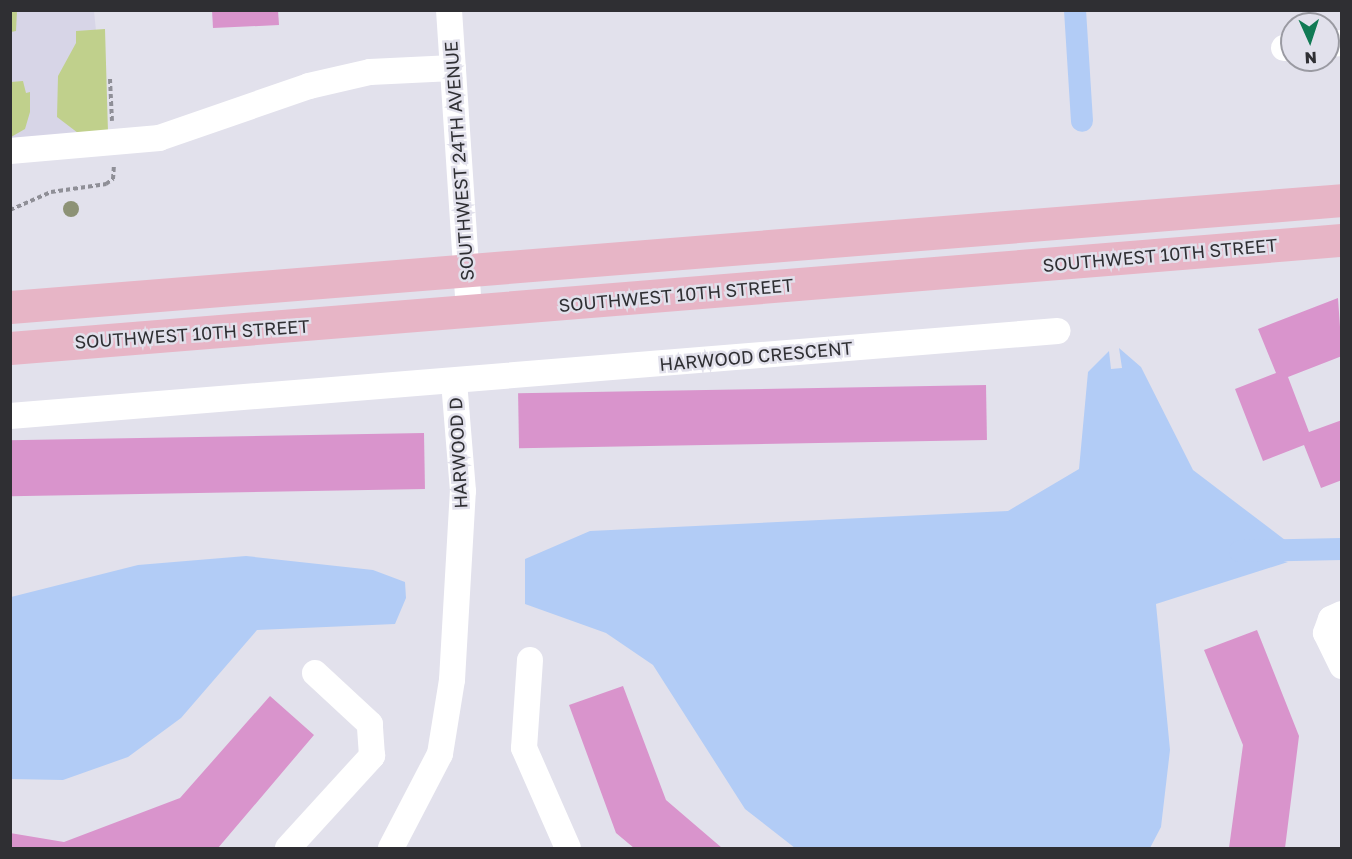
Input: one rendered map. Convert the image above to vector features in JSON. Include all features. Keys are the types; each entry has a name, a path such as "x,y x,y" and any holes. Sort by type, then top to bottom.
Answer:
{"main road":[{"path":"10,307 466,273 1341,200"},
{"name":"SOUTHWEST 10TH STREET","path":"10,348 1341,240"}],"street":[{"name":"SOUTHWEST 24TH AVENUE","path":"449,10 469,312"},
{"path":"10,151 159,138 309,86 370,72 453,68"},
{"name":"HARWOOD CRESCENT","path":"454,381 1058,331"},
{"name":"HARWOOD D","path":"10,416 454,381 463,491 452,680 440,754 391,849"},
{"path":"1334,620 1341,666"},
{"path":"530,660 524,748 568,849"},
{"path":"288,849 372,756 370,724 315,673"}],"shaded area":[{"path":"11,11 94,11 107,140 11,147"}],"green space":[{"path":"11,10 17,11 16,31 11,32"},
{"path":"105,29 108,132 78,133 57,117 58,76 76,43 76,31"},
{"path":"23,81 26,93 30,92 30,112 25,129 11,137 11,82"}],"water":[{"path":"1119,348 1141,367 1193,470 1285,540 1241,545 1240,551 1288,562 1156,604 1170,750 1161,827 1150,848 795,848 745,809 653,665 606,633 525,604 525,559 590,531 1008,511 1079,469 1088,372 1109,351 1111,369 1122,368"},
{"path":"246,556 373,570 405,582 406,598 395,624 257,630 181,718 128,757 63,780 11,779 11,597 138,565"}],"building":[{"path":"212,10 278,10 279,25 213,28"},
{"path":"1338,298 1342,356 1288,377 1309,432 1342,420 1342,480 1321,488 1304,445 1263,461 1235,389 1276,373 1258,329"},
{"path":"986,385 987,440 519,448 518,393"},
{"path":"424,433 425,489 10,496 10,440"},
{"path":"1257,630 1299,736 1285,848 1229,848 1243,745 1204,650"},
{"path":"623,686 666,800 722,848 634,848 616,833 569,705"},
{"path":"270,696 314,735 218,848 10,848 10,833 64,842 180,798"}],"waterway":[{"path":"1075,10 1082,121"},
{"path":"1240,551 1342,549"}]}
